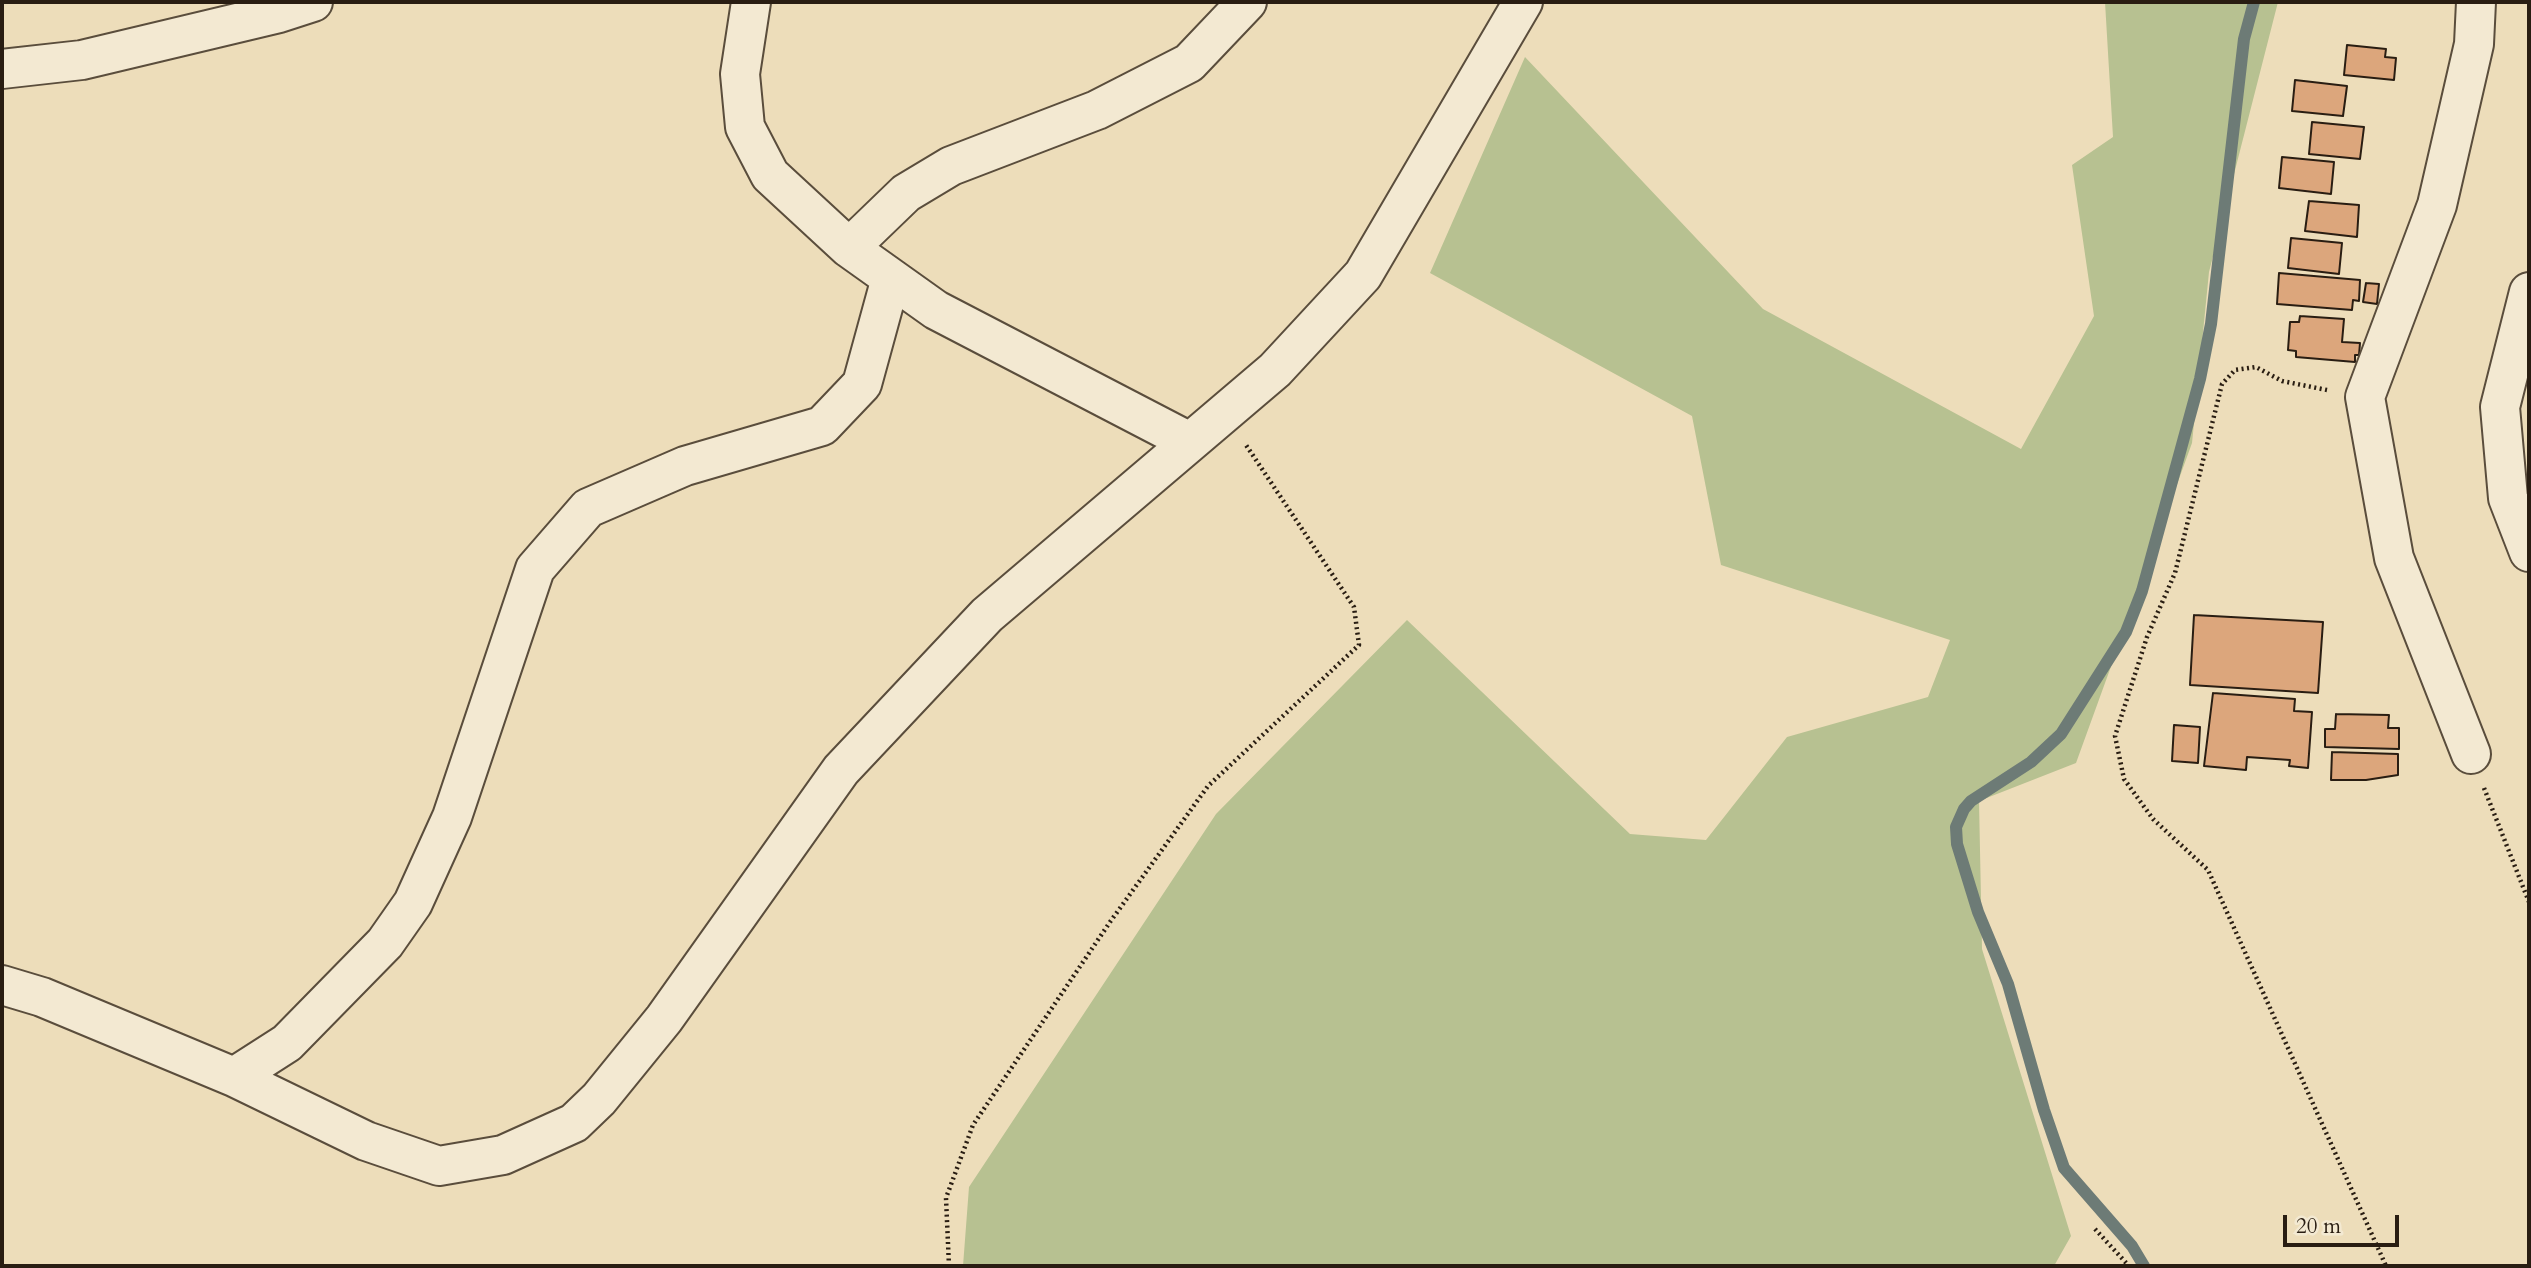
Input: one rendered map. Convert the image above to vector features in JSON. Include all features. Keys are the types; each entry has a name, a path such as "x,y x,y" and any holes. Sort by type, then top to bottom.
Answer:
{"street":[{"path":"2,69 82,60 279,13 313,2"},
{"path":"751,2 740,74 745,127 769,174 849,248 936,310 1188,441"},
{"path":"849,248 906,193 951,166 1097,110 1189,63 1247,2"},
{"path":"2,985 42,997 234,1077 366,1142 439,1166 503,1155 574,1123 598,1099 664,1019 841,770 987,615 1188,441 1275,370 1363,275 1523,2"},
{"path":"2471,754 2394,558 2365,397 2437,205 2474,44 2476,2"},
{"path":"234,1077 287,1043 386,943 413,903 452,817 535,569 588,509 685,466 822,426 862,384 891,278"},
{"path":"2529,292 2500,407 2508,498 2529,552"}],"path":[{"path":"2365,397 2282,381 2256,367 2235,370 2222,384 2175,573 2147,637 2115,736 2124,779 2153,819 2208,870 2386,1266"},
{"path":"949,1266 946,1198 973,1125 1110,922 1208,786 1359,645 1354,607 1225,412"},
{"path":"2471,754 2529,902"},
{"path":"2095,1229 2129,1266"}],"green space":[{"path":"2105,2 2278,2 2209,272 2192,443 2076,763 1979,801 1982,949 2071,1236 2054,1266 963,1266 969,1187 1216,814 1407,620 1630,834 1706,840 1787,737 1928,697 1950,640 1721,565 1692,416 1430,273 1525,57 1763,309 2021,449 2094,316 2072,165 2113,137"}],"building":[{"path":"2347,45 2386,49 2385,57 2396,58 2394,80 2344,75"},
{"path":"2295,80 2347,86 2343,116 2292,111"},
{"path":"2312,122 2364,127 2360,159 2309,154"},
{"path":"2282,157 2334,162 2331,194 2279,188"},
{"path":"2309,201 2359,205 2357,237 2305,231"},
{"path":"2291,238 2342,243 2339,274 2288,268"},
{"path":"2279,273 2360,280 2359,301 2353,300 2352,310 2277,304"},
{"path":"2366,283 2379,284 2377,304 2363,302"},
{"path":"2300,316 2344,319 2342,342 2360,343 2355,362 2296,357 2296,351 2288,350 2290,322 2299,322"},
{"path":"2194,615 2323,622 2318,693 2190,685"},
{"path":"2213,693 2295,699 2294,711 2312,712 2308,768 2289,766 2290,760 2247,757 2246,770 2204,766"},
{"path":"2336,714 2389,715 2388,728 2399,728 2399,749 2325,747 2325,729 2335,729"},
{"path":"2174,725 2200,727 2198,763 2172,761"},
{"path":"2332,752 2398,754 2398,775 2366,780 2331,780"}],"waterway":[{"path":"2144,1266 2132,1246 2064,1168 2044,1110 2008,984 1978,912 1957,844 1956,827 1971,801 2031,762 2061,734 2126,632 2142,591 2200,379 2211,324 2244,39 2254,2"}]}
